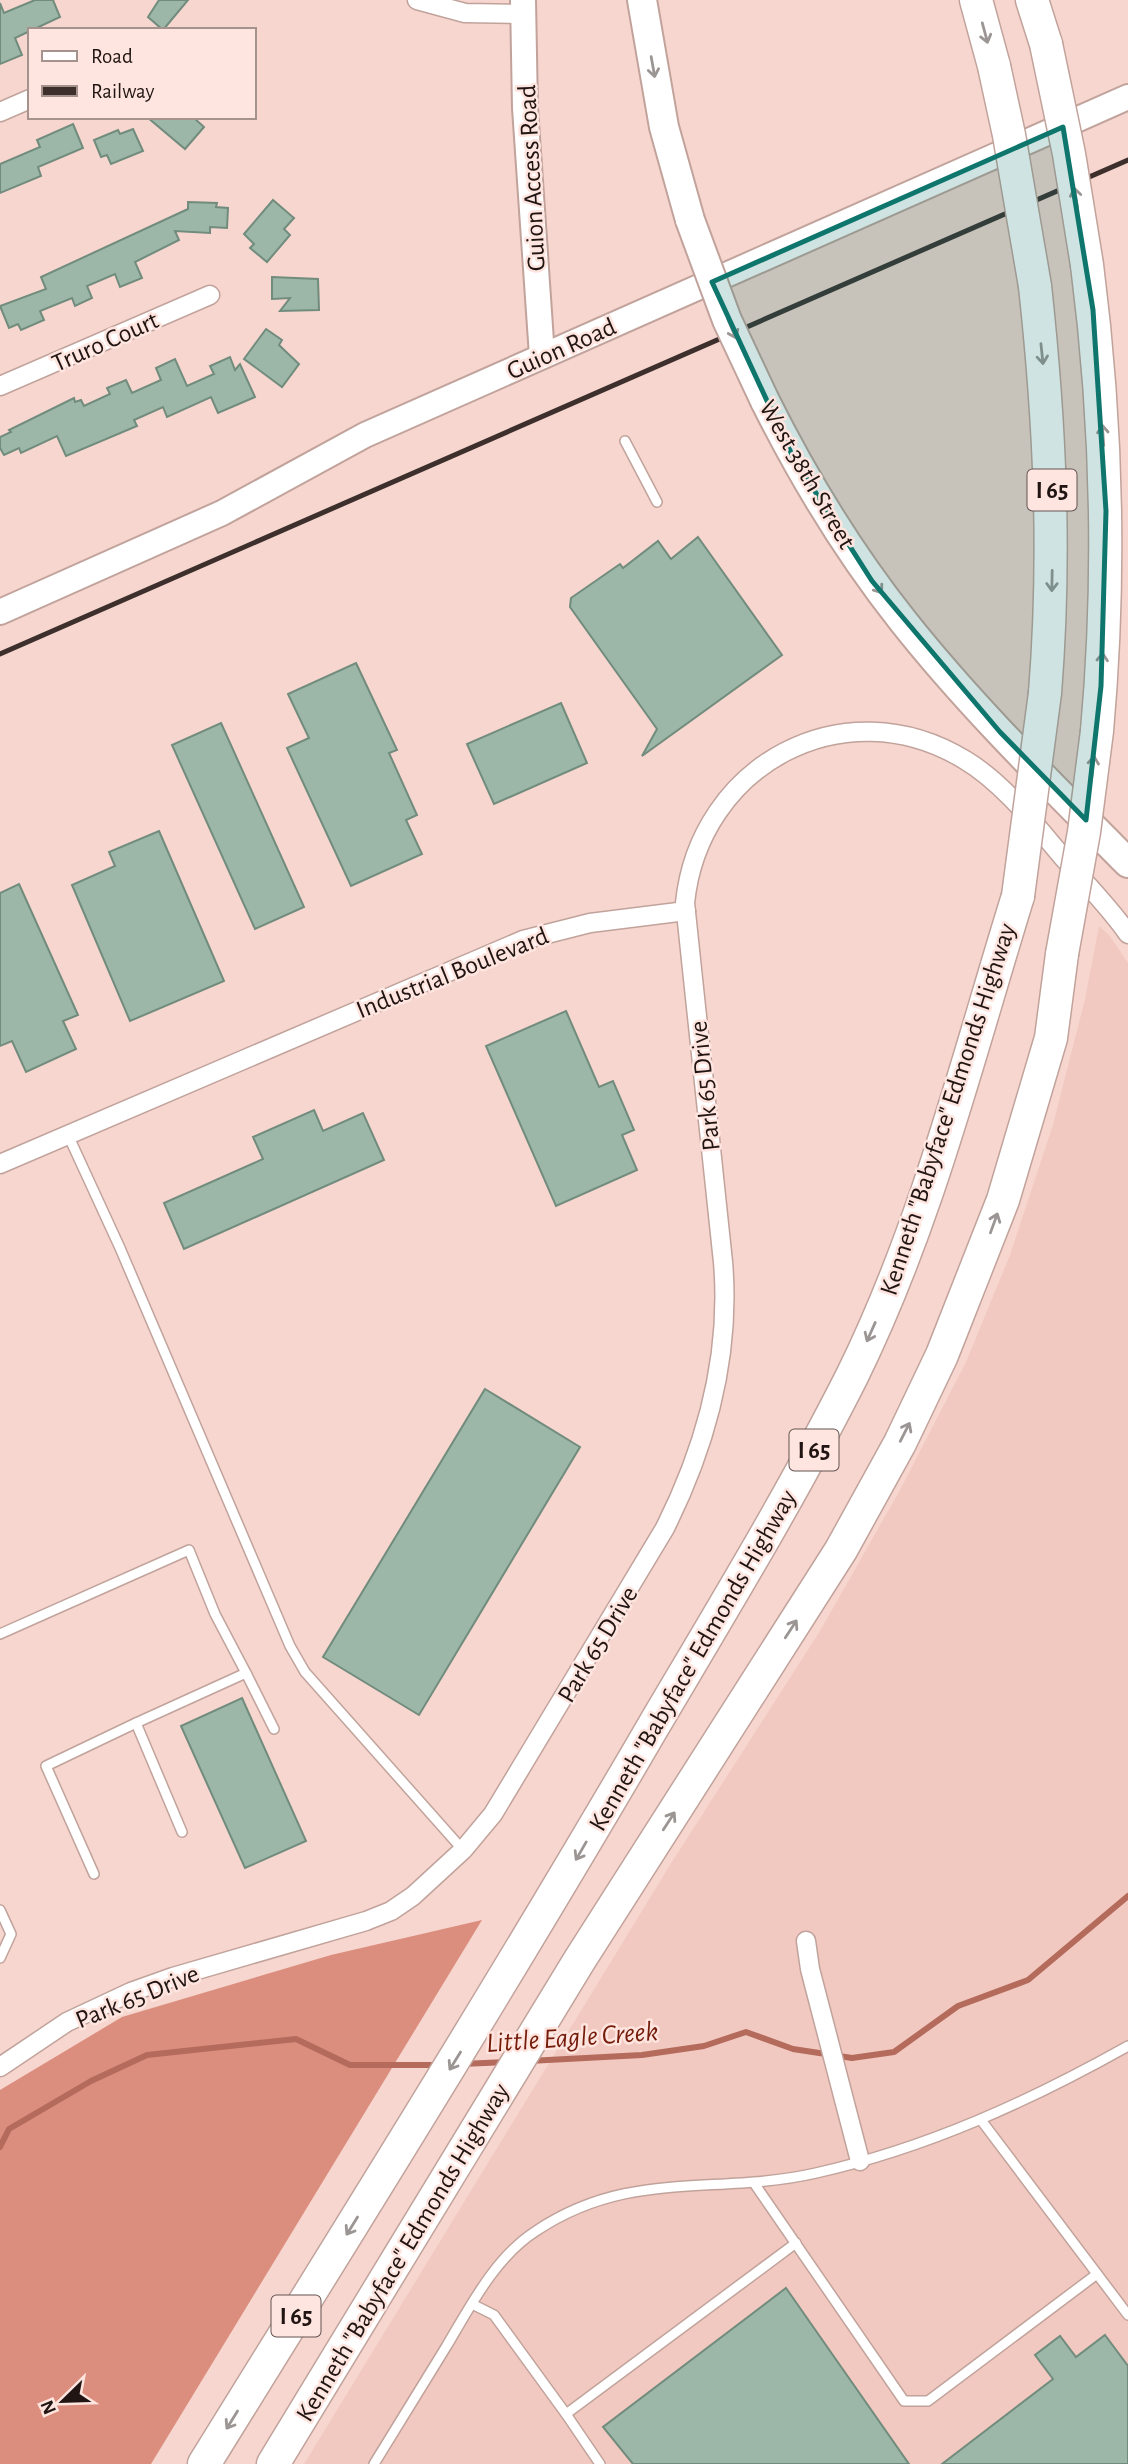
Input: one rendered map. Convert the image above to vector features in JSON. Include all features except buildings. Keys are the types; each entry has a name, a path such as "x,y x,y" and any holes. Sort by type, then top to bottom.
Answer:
{"highway":[{"name":"Kenneth \"Babyface\" Edmonds Highway","path":"204,2464 517,1961 782,1508 852,1376 913,1229 954,1107 1018,896 1045,693 1051,606 1053,514 1049,425 1035,286 1014,159 994,66 976,0"},
{"name":"Kenneth \"Babyface\" Edmonds Highway","path":"273,2464 579,1961 841,1550 928,1387 969,1290 1016,1158 1051,1038 1062,954 1084,832 1097,731 1104,637 1106,511 1099,384 1087,265 1069,153 1045,44 1032,0"},
{"path":"1041,0 1045,44"}],"main road":[{"name":"West 38th Street","path":"642,0 664,127 690,220 724,311 765,401 821,503 905,624 1000,732 1128,863"}],"street":[{"path":"417,0 465,13 523,7"},
{"name":"Guion Access Road","path":"523,7 525,108 542,356"},
{"name":"Guion Road","path":"0,611 222,513 365,435 1128,97"},
{"path":"0,112 28,100"},
{"name":"Truro Court","path":"0,386 210,295"},
{"path":"686,911 687,885 696,850 717,811 734,789 767,761 799,745 833,735 869,732 923,741 949,751 980,771 1037,827 1128,934"},
{"name":"Industrial Boulevard","path":"0,1164 523,940 590,923 686,911"},
{"name":"Park 65 Drive","path":"0,2067 68,2022 131,1992 384,1914 413,1896 463,1850 493,1814 666,1528 689,1480 714,1396 724,1316 724,1280 686,911"},
{"path":"806,1941 810,1969 860,2161"}],"lane":[{"path":"625,441 657,502"},
{"path":"68,1135 120,1248 290,1646 305,1672 463,1850"},
{"path":"0,1634 189,1550 215,1614 274,1729"},
{"path":"94,1874 46,1766 246,1673"},
{"path":"136,1723 182,1832"},
{"path":"0,1910 11,1934 0,1958"},
{"path":"374,2464 472,2304 505,2259 534,2232 584,2205 636,2189 754,2183 815,2173 860,2161 981,2120 1048,2091 1128,2046"},
{"path":"981,2120 1128,2315"},
{"path":"754,2183 904,2401 928,2401 1097,2274"},
{"path":"566,2414 796,2243"},
{"path":"472,2304 494,2315 600,2464"}],"highlighted area":[{"path":"1063,127 1093,310 1106,511 1101,686 1086,820 1000,732 872,581 793,457 712,282"}],"shaded area":[{"path":"1099,926 1109,935 1128,963 1128,2464 304,2464 670,1865 820,1631 900,1490 966,1362 1010,1255 1053,1125 1085,999"},
{"path":"482,1920 151,2464 0,2464 0,2090 122,2017 331,1955"}],"waterway":[{"name":"Little Eagle Creek","path":"529,2061 642,2055 704,2046 746,2032 793,2049 852,2058 894,2052 958,2006 1028,1980 1128,1896"},
{"name":"Little Eagle Creek","path":"0,2147 9,2129 91,2081 147,2055 296,2039 350,2065 437,2065"},
{"name":"Little Eagle Creek","path":"462,2064 507,2062"}],"railway":[{"path":"0,654 1128,160"}]}
